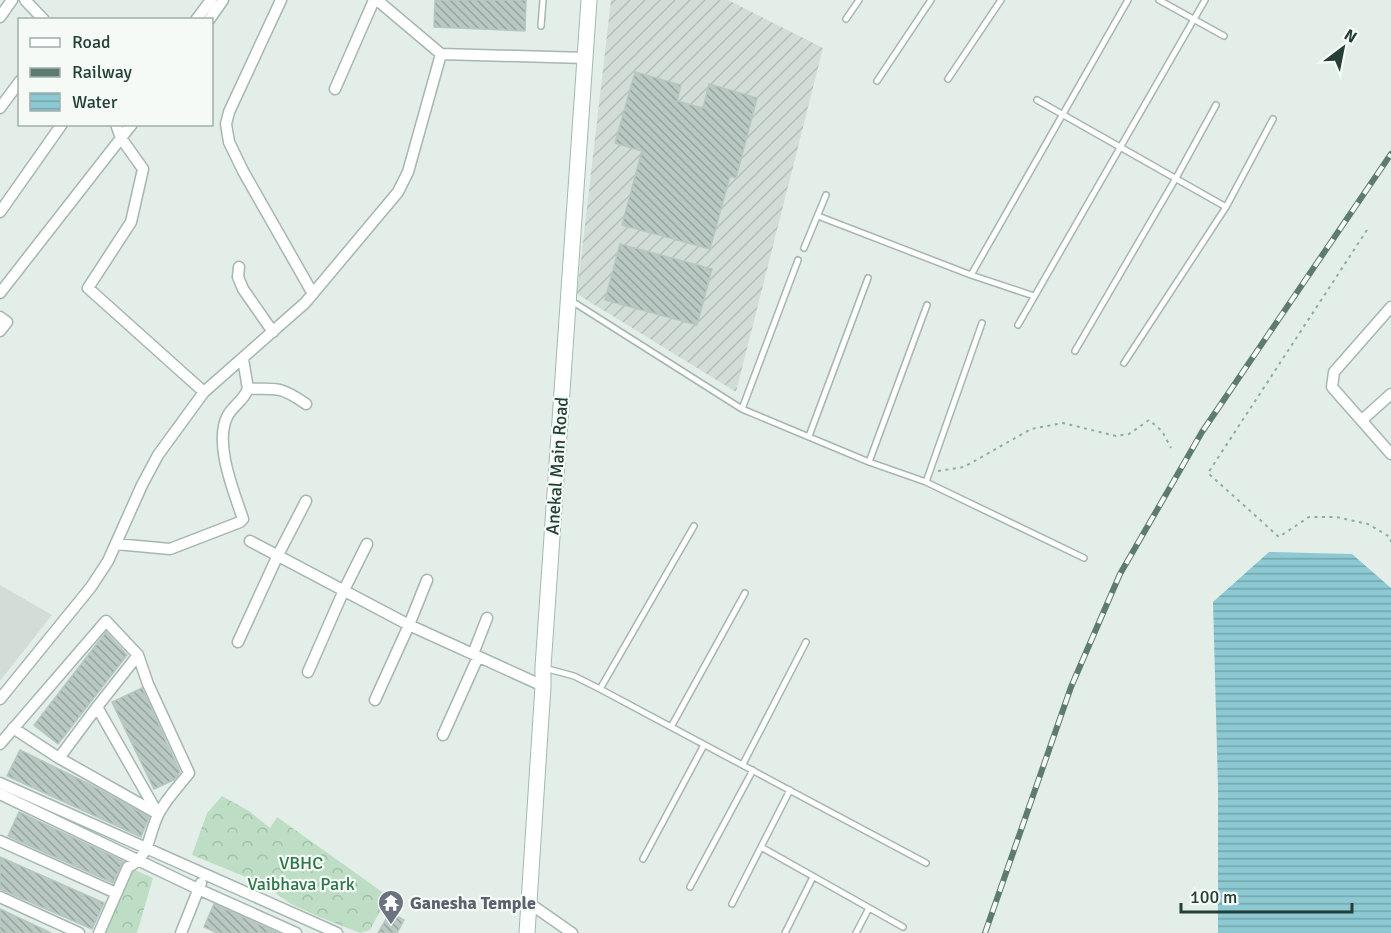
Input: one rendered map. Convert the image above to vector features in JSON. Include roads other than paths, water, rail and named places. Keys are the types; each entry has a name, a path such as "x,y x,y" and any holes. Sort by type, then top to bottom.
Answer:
{"main road":[{"name":"Anekal Main Road","path":"527,933 589,0"}],"street":[{"path":"0,17 12,0"},
{"path":"24,0 42,18"},
{"path":"198,18 211,0"},
{"path":"210,18 223,0"},
{"path":"281,0 230,112 226,132 243,171 313,294"},
{"path":"335,89 375,0 441,54 586,58"},
{"path":"0,699 90,588 108,561 158,455 204,392 243,360 313,294 398,192 408,172 441,54"},
{"path":"0,108 18,84"},
{"path":"0,212 61,126"},
{"path":"117,126 122,138 143,169 130,222 88,288 204,392"},
{"path":"0,293 131,126"},
{"path":"239,267 238,277 243,289 273,333"},
{"path":"1391,307 1334,372 1332,387 1391,454"},
{"path":"0,317 7,322 0,331"},
{"path":"116,544 170,549 243,521 228,472 224,434 228,416 243,400 248,389 243,360"},
{"path":"248,389 273,387 306,404"},
{"path":"1362,420 1391,394"},
{"path":"238,642 306,501"},
{"path":"250,541 409,625 543,686"},
{"path":"308,672 367,544"},
{"path":"375,700 427,580"},
{"path":"443,735 476,655 487,618"},
{"path":"0,744 106,621 138,656 148,684 189,773 158,814 139,862 128,867 99,933"},
{"path":"58,758 138,656"},
{"path":"97,707 158,814"},
{"path":"13,728 58,758 158,814"},
{"path":"0,783 335,933"},
{"path":"0,794 198,890 296,933"},
{"path":"0,841 116,892"},
{"path":"181,933 205,874"},
{"path":"0,897 79,933"},
{"path":"529,903 572,933"}],"lane":[{"path":"540,26 543,0"},
{"path":"846,18 859,0"},
{"path":"877,81 931,0"},
{"path":"948,79 1001,0"},
{"path":"971,275 1128,0"},
{"path":"1159,0 1224,36"},
{"path":"1018,325 1204,0"},
{"path":"1037,100 1226,207"},
{"path":"1075,351 1216,105"},
{"path":"1124,363 1226,207 1273,119"},
{"path":"804,248 826,195"},
{"path":"818,216 971,275 1034,296"},
{"path":"742,409 798,260"},
{"path":"809,436 868,278"},
{"path":"568,299 742,409 869,462 926,482 1084,558"},
{"path":"869,462 927,305"},
{"path":"926,482 982,323"},
{"path":"600,689 694,526"},
{"path":"671,727 745,593"},
{"path":"743,764 806,642"},
{"path":"543,667 574,676 600,689 926,864"},
{"path":"643,859 704,745"},
{"path":"690,887 753,770"},
{"path":"732,903 790,790"},
{"path":"761,847 903,927"},
{"path":"785,933 813,877"},
{"path":"856,933 869,908"}],"water":[{"path":"1269,552 1352,554 1391,588 1391,933 1218,933 1218,788 1213,602"}],"railway":[{"path":"985,933 1071,687 1120,574 1202,432 1391,154"}],"place":[{"name":"Ganesha Temple","path":"391,926"}],"park label":[{"name":"VBHC Vaibhava Park","path":"301,873"}]}
